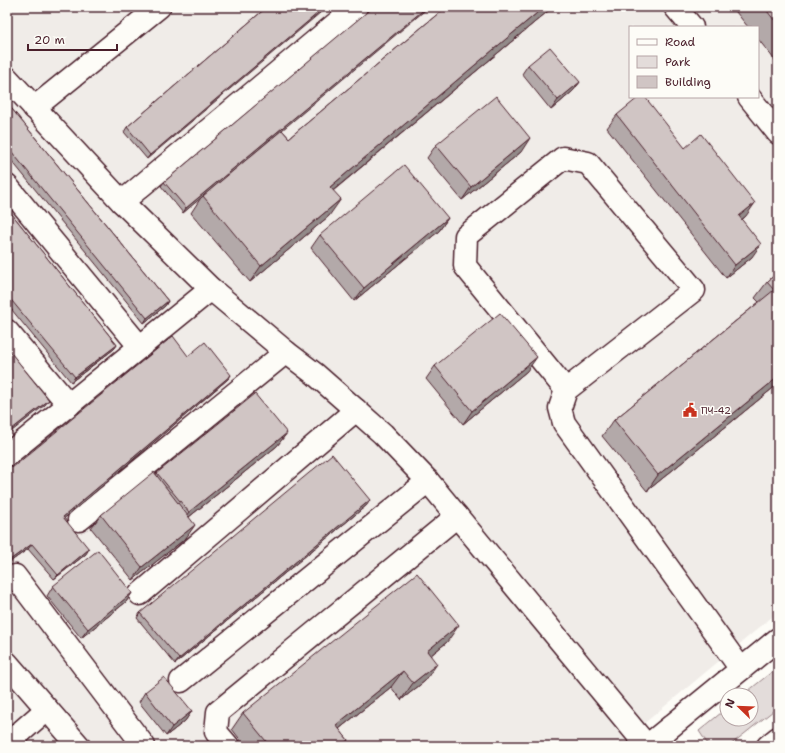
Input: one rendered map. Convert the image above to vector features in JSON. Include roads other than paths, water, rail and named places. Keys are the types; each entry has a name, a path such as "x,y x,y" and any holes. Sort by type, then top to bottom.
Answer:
{"main road":[{"path":"34,108 159,7"},
{"path":"122,202 356,7"},
{"path":"675,7 691,26"},
{"path":"7,78 122,202 211,288 286,352 315,374 383,434 428,481 647,746 778,639"},
{"path":"750,98 778,133"},
{"path":"566,390 464,266 466,236 563,158 588,163 694,290 566,390 560,408 564,423 741,669"},
{"path":"7,186 140,347"},
{"path":"7,455 211,288"},
{"path":"7,331 69,405"},
{"path":"79,520 286,352"},
{"path":"140,594 356,410"},
{"path":"181,681 428,481"},
{"path":"228,746 216,732 218,712 457,516"},
{"path":"14,576 144,746"},
{"path":"7,663 79,746"},
{"path":"7,744 47,709"}],"place":[{"name":"ПЧ-42","path":"690,410"}]}
